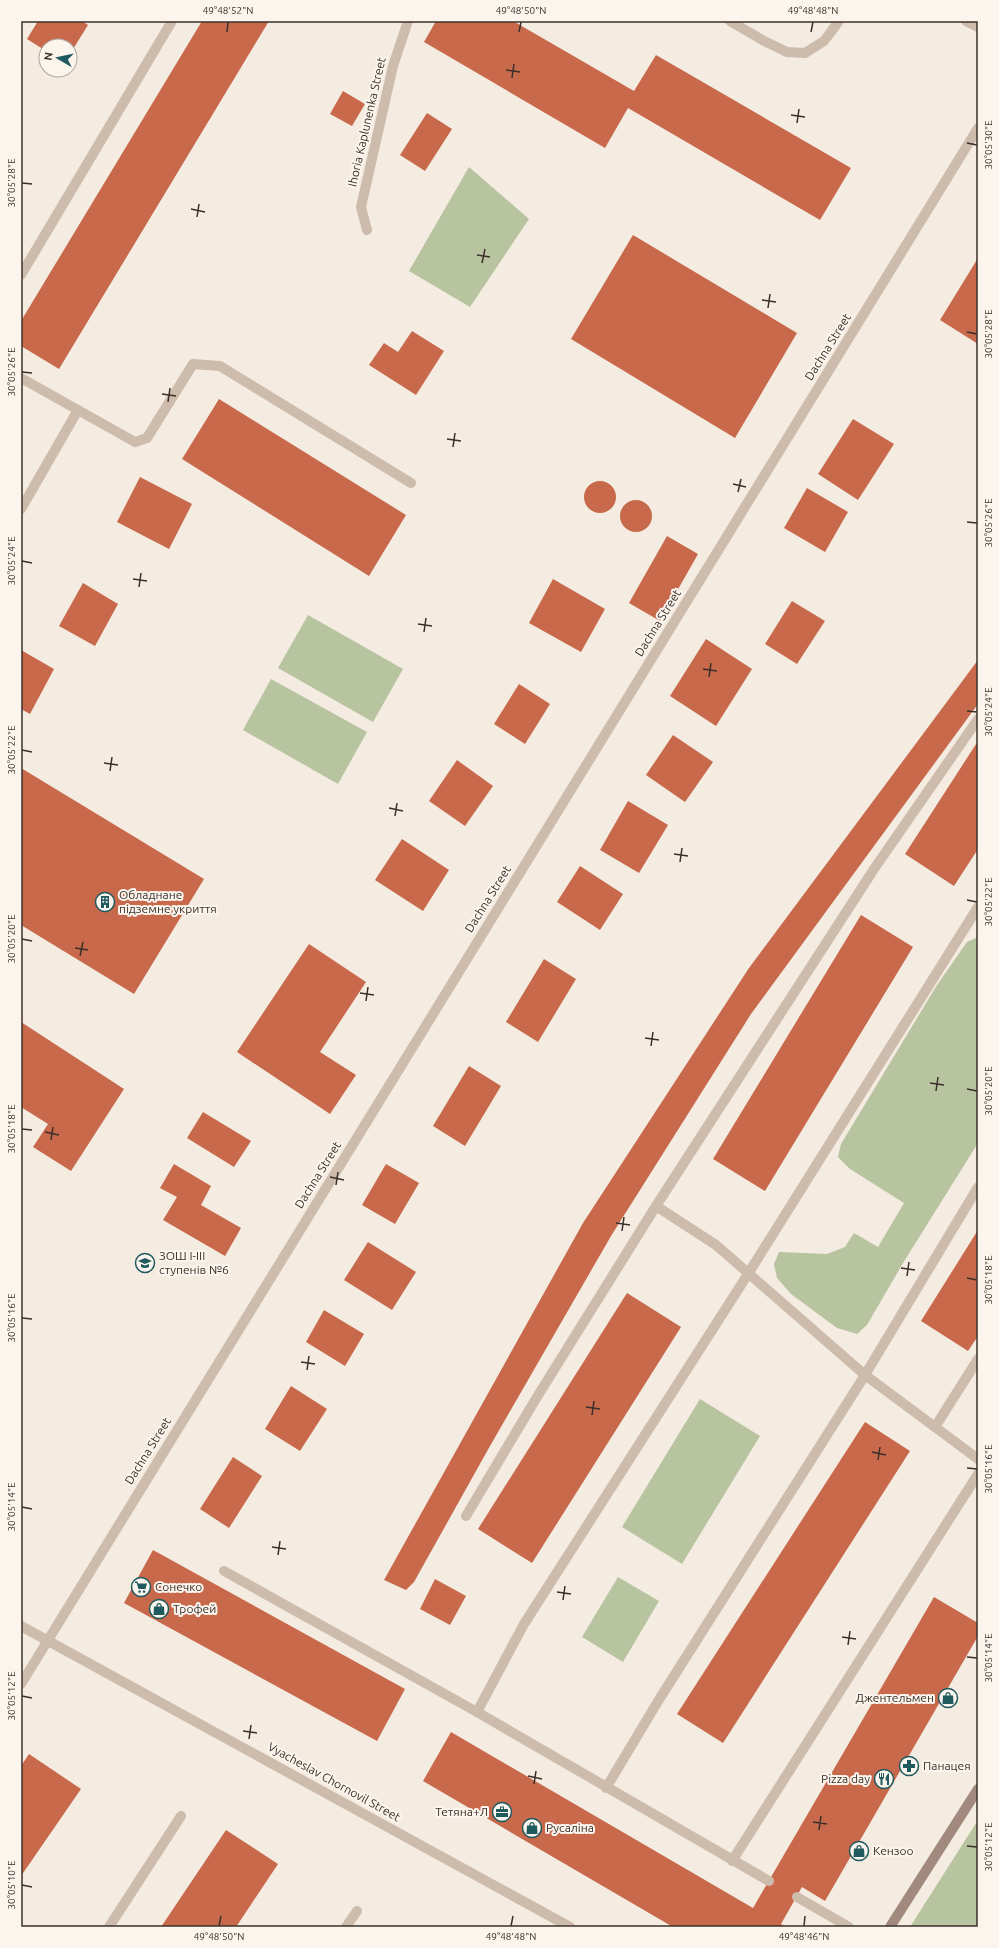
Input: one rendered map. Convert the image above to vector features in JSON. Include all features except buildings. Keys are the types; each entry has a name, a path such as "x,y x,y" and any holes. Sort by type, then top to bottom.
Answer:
{"main road":[{"path":"890,1927 978,1789"}],"street":[{"path":"21,275 172,21"},
{"name":"Ihoria Kaplunenka Street","path":"367,230 361,207 392,66 408,21"},
{"path":"730,21 787,52 805,53 824,41 839,21"},
{"path":"966,21 978,27"},
{"name":"Dachna Street","path":"21,1684 978,128"},
{"path":"21,378 135,442 147,438 193,364 220,366 411,483"},
{"path":"21,509 78,410"},
{"path":"466,1516 537,1397 656,1206 874,869 978,719"},
{"path":"477,1712 524,1624 748,1274 978,907"},
{"path":"606,1788 660,1698 865,1375 978,1187"},
{"path":"656,1206 716,1245 865,1375 978,1459"},
{"path":"935,1427 978,1360"},
{"path":"732,1861 978,1474"},
{"path":"224,1571 477,1712 732,1861 769,1881"},
{"name":"Vyacheslav Chornovil Street","path":"21,1626 567,1926"},
{"path":"108,1927 181,1816"},
{"path":"797,1897 849,1927"},
{"path":"346,1927 357,1911"}],"green space":[{"path":"469,167 529,219 470,307 409,271"},
{"path":"308,615 403,669 373,722 278,668"},
{"path":"271,679 367,732 338,784 243,730"},
{"path":"978,937 978,1143 903,1263 867,1325 857,1334 837,1328 791,1294 777,1278 774,1264 779,1252 827,1254 845,1247 854,1233 878,1247 904,1203 850,1169 838,1157 841,1144 937,985 967,942"},
{"path":"700,1399 760,1436 682,1564 622,1527"},
{"path":"618,1577 659,1601 623,1662 582,1637"},
{"path":"978,1820 978,1927 910,1927"}],"place":[{"name":"Обладнане підземне укриття","path":"105,902"},
{"name":"ЗОШ І-ІІІ ступенів №6","path":"145,1263"},
{"name":"Сонечко","path":"141,1587"},
{"name":"Трофей","path":"159,1609"},
{"name":"Джентельмен","path":"948,1698"},
{"name":"Панацея","path":"909,1766"},
{"name":"Pizza day","path":"884,1779"},
{"name":"Тетяна+Л","path":"502,1812"},
{"name":"Русаліна","path":"532,1828"},
{"name":"Кензоо","path":"859,1851"}]}
